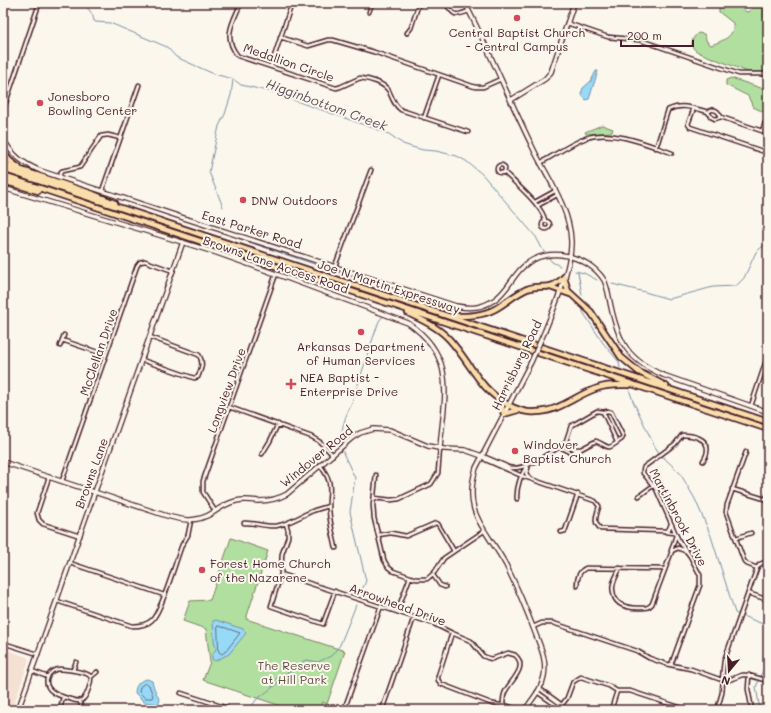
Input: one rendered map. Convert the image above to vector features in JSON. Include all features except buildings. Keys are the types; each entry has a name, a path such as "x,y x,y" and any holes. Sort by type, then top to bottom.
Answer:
{"highway":[{"path":"3,153 14,164 26,172"},
{"path":"3,164 94,194 135,212"},
{"name":"Joe N Martin Expressway","path":"3,168 768,422"},
{"name":"Joe N Martin Expressway","path":"3,176 768,429"},
{"path":"3,181 25,188 62,196"},
{"path":"449,317 475,316 486,313 496,309 526,289 556,285 564,278 568,291 591,312 617,352 628,364 639,372 676,392"},
{"path":"549,287 572,296"},
{"path":"397,307 443,333 457,348 482,383 500,401 519,410 532,412 546,411 556,408 598,388 614,385 632,385"},
{"path":"500,401 504,414 519,410"}],"street":[{"name":"Medallion Circle","path":"241,3 229,39 232,49 238,56 336,88 340,88 360,78 370,80 385,86 398,108 468,132"},
{"path":"271,66 292,3"},
{"path":"369,12 372,3"},
{"path":"407,33 411,28 419,3"},
{"path":"444,3 454,14 460,15 470,11"},
{"name":"Harrisburg Road","path":"465,3 540,163 565,210 570,226 570,256 564,278 544,333 531,362 482,456 473,477 471,494 474,511 484,531 505,563 543,653 545,665 544,678 538,691 525,710"},
{"path":"511,100 545,79 551,72 574,3"},
{"path":"3,111 38,7"},
{"path":"567,23 608,37 640,40 740,74 768,74"},
{"path":"280,37 308,46 333,40 374,52 475,87 483,87 501,79"},
{"path":"424,118 439,75"},
{"path":"102,191 139,86"},
{"path":"655,148 668,110 675,106 684,106 708,112 711,110 716,110 720,113 720,117"},
{"path":"694,108 688,124 690,127 768,153"},
{"path":"708,112 711,117 715,119 720,117 762,131 765,123 768,123"},
{"path":"60,177 60,173 78,168 81,165 101,136 108,135 120,138"},
{"path":"540,163 583,139 599,135 616,136 672,153"},
{"name":"East Parker Road","path":"3,138 11,152 27,165 176,216 226,230 456,306 467,308 486,305 496,299 523,266 536,258 555,254 570,256 593,268 605,282 617,332 626,349 634,358 646,367 663,375 768,412"},
{"path":"335,266 371,170"},
{"path":"504,172 535,202 545,221"},
{"name":"Browns Lane Access Road","path":"3,188 183,242 402,320 419,330 428,339 439,355 444,371 440,448"},
{"path":"535,202 555,191"},
{"path":"537,206 557,195"},
{"name":"Browns Lane","path":"18,710 183,242"},
{"name":"McClellan Drive","path":"62,481 138,264 145,261 173,271"},
{"name":"Longview Drive","path":"215,511 206,497 203,483 276,274"},
{"path":"60,346 64,335"},
{"path":"142,360 194,378 198,376 202,366 201,359 196,354 150,337"},
{"path":"62,340 106,355"},
{"path":"751,406 768,355"},
{"path":"229,407 312,437 320,442 332,455"},
{"path":"517,499 516,493 524,470 529,465 559,447 565,444 571,425 596,411 610,411 623,438 608,448 596,441 574,453 570,453 559,447"},
{"path":"603,412 617,442"},
{"path":"262,454 278,424"},
{"name":"Windover Road","path":"3,462 180,520 202,518 225,505 237,501 266,501 278,498 291,491 356,435 367,430 378,428 397,432 421,443 440,448 465,450 505,466 508,470"},
{"name":"Martinbrook Drive","path":"671,665 700,582 700,575 676,534 654,485 642,470 675,444 682,435 689,435 702,439 707,445 704,461"},
{"path":"565,444 581,449"},
{"path":"374,498 391,500 399,499 431,484 438,473 440,448"},
{"path":"574,448 574,453"},
{"path":"746,452 732,489 726,512 744,561 748,565 757,568"},
{"name":"Windover Road","path":"482,456 486,460 522,476 593,499 598,503 599,508 595,522 601,529 676,534"},
{"path":"320,465 330,481 330,520 336,548"},
{"path":"505,466 508,468 518,468 529,465"},
{"path":"529,465 526,471 529,478"},
{"path":"376,475 373,511 383,558 393,571 423,580 433,575 444,558 484,531"},
{"path":"49,477 38,512 39,520 43,524 80,536"},
{"path":"639,496 654,485"},
{"path":"732,489 767,500 768,494"},
{"path":"561,532 565,531 578,494"},
{"path":"244,523 270,526 286,524 309,512 329,506"},
{"path":"57,600 132,626 148,624 156,615 182,545 188,535 191,520"},
{"path":"378,535 391,533 406,536 436,523 454,551"},
{"path":"286,524 288,532 282,554 281,574 271,606 323,624 335,591"},
{"name":"Windover Road","path":"654,532 666,531 670,528 671,524"},
{"path":"736,538 751,533"},
{"path":"620,568 613,584 615,599 619,604 629,608 646,608 651,606 676,534"},
{"path":"669,555 672,551 678,548 687,552"},
{"path":"717,710 722,693 724,661 757,568 760,564 768,561"},
{"path":"70,564 164,595"},
{"path":"576,586 580,573 586,568 664,569"},
{"name":"Arrowhead Drive","path":"281,574 434,624 452,634 471,641 483,656 488,658 492,659 509,653 514,654 518,657 520,667 517,676 505,692 503,705"},
{"path":"433,575 440,584 445,587"},
{"path":"397,612 410,577"},
{"path":"748,593 768,600"},
{"path":"344,710 381,606"},
{"path":"382,710 414,617"},
{"path":"533,627 542,623 553,623 637,651 649,658 691,669 722,680 749,675 768,681"},
{"path":"452,634 438,676 439,682 443,686 480,699 519,710"},
{"path":"3,643 38,654"},
{"path":"73,670 76,662"},
{"path":"91,677 73,670 56,669 49,673 47,683 50,690 54,694 80,701 85,697 92,680 91,677 97,672"},
{"path":"32,671 48,677"},
{"path":"749,675 748,689 752,710"},
{"path":"538,691 559,709 568,696 573,682 581,678 609,686 617,691 630,690 688,710"},
{"path":"538,691 562,705"},
{"path":"611,710 617,691"},
{"path":"181,693 227,708"},
{"path":"60,705 63,697"},
{"path":"80,701 82,710"},
{"path":"209,710 212,702"},
{"path":"328,707 332,710"}],"shaded area":[{"path":"3,648 27,657 29,660 12,710 3,710"}],"green space":[{"path":"719,3 743,3 743,10 747,12 751,10 755,3 765,3 763,16 768,22 768,72 748,72 700,53 694,49 692,46 692,41 698,33 704,34 707,42 711,45 727,38 732,32 733,23 719,12"},
{"path":"731,78 761,88 768,87 768,114 753,107 748,96 726,85 726,80"},
{"path":"602,125 613,129 612,132 586,134 585,132"},
{"name":"The Reserve at Hill Park","path":"231,538 268,551 246,619 345,651 327,704 322,702 319,710 293,710 203,680 210,662 206,629 183,621 190,601 210,600"}],"water":[{"path":"596,71 598,71 589,99 586,100 581,94 583,88 591,81"},
{"path":"216,620 243,629 246,633 229,654 215,661 212,659 212,655 216,649 213,621"},
{"path":"147,679 152,681 160,701 158,704 144,702 135,693 138,683"}],"waterway":[{"name":"Higginbottom Creek","path":"82,3 90,11 94,21 110,23 167,47 176,57 214,74 233,79 241,85 277,93 376,129 389,134 403,144 423,150 436,151 457,156 466,161 482,174 536,237 544,252"},
{"path":"223,207 209,172 219,126 225,114 231,95 233,80"},
{"path":"237,238 385,288"},
{"path":"612,284 669,299 713,287 736,286 744,278 756,252 768,242"},
{"name":"Higginbottom Creek","path":"549,258 552,262 560,266"},
{"path":"575,271 584,273 597,280"},
{"name":"Higginbottom Creek","path":"578,272 582,295"},
{"name":"Higginbottom Creek","path":"583,308 583,312 603,343 619,362 620,368"},
{"path":"341,444 341,436 345,419 351,406 379,321 383,316"},
{"name":"Higginbottom Creek","path":"629,389 633,401 654,445 659,453 680,473 695,499 711,536 735,613 768,626"},
{"path":"342,449 355,478 350,512 366,581 360,594"},
{"path":"252,706 256,700 277,684 281,676 296,669 303,661 307,660 318,662 331,656 340,645 356,605"},
{"name":"Higginbottom Creek","path":"760,710 756,687 768,658"},
{"path":"272,687 276,679 281,676"}],"place":[{"name":"Central Baptist Church - Central Campus","path":"517,18"},
{"name":"Jonesboro Bowling Center","path":"40,103"},
{"name":"DNW Outdoors","path":"243,200"},
{"name":"Arkansas Department of Human Services","path":"361,332"},
{"name":"NEA Baptist - Enterprise Drive","path":"291,384"},
{"name":"Windover Baptist Church","path":"515,451"},
{"name":"Forest Home Church of the Nazarene","path":"202,570"}]}
